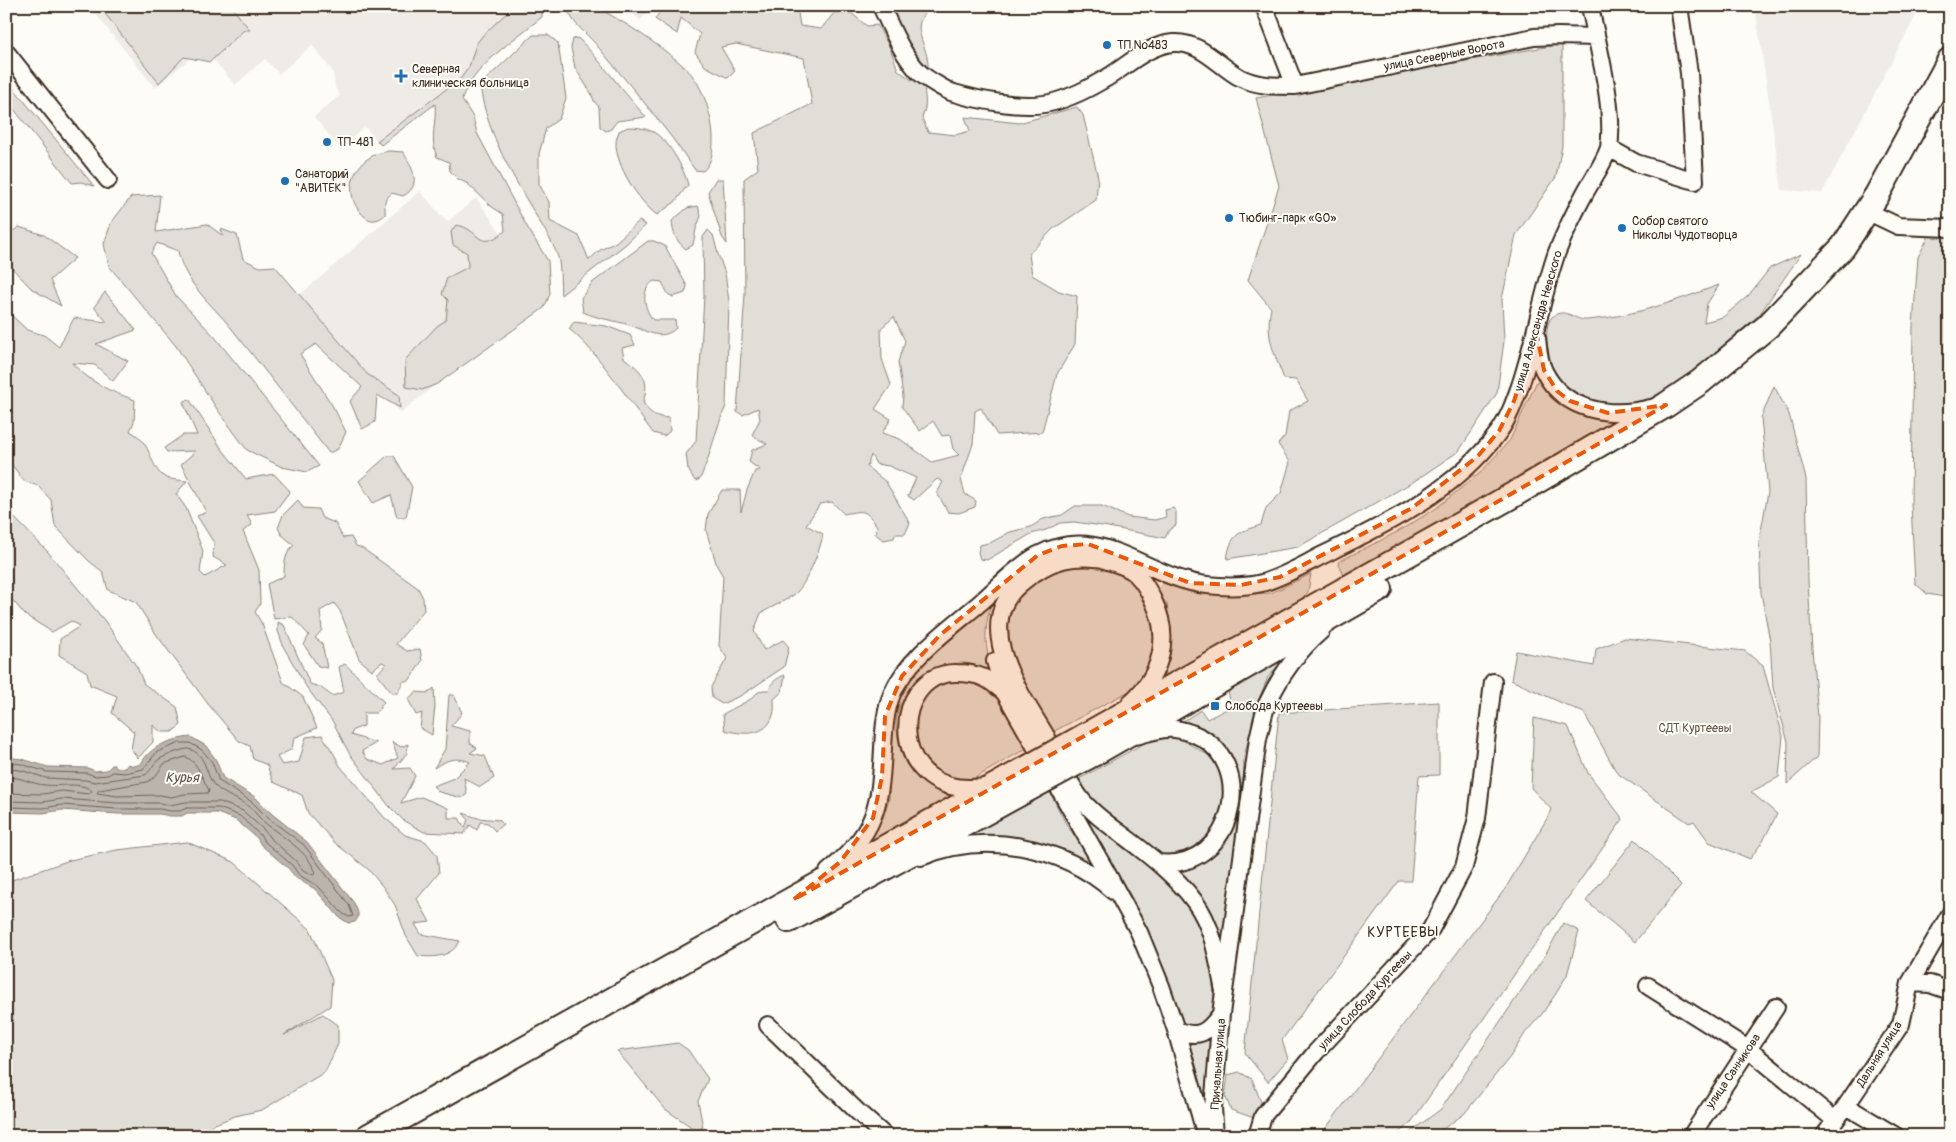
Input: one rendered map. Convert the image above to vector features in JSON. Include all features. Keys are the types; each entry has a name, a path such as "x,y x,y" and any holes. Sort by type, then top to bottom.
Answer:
{"highway":[{"path":"1109,734 1666,405 1700,382 1768,326 1842,247 1877,195 1950,60"},
{"path":"368,1136 793,900 1356,603 1662,423 1747,360 1809,302 1856,246 1877,216 1950,81"},
{"path":"400,1136 863,880 1008,786"}],"street":[{"name":"улица Северные Ворота","path":"881,6 899,45 919,72 952,93 1004,103 1034,105 1046,104 1085,89 1159,46 1174,43 1187,45 1204,52 1240,77 1256,83 1274,86 1294,86 1534,37 1596,37"},
{"path":"1264,6 1294,86"},
{"name":"улица Александра Невского","path":"1155,569 1190,583 1207,585 1259,584 1280,577 1358,539 1418,505 1454,479 1478,456 1499,431 1514,402 1536,331 1557,251 1609,148 1611,120 1590,6"},
{"path":"1609,148 1636,163 1695,181 1689,73 1679,6"},
{"path":"6,52 108,180"},
{"path":"1877,216 1898,226 1950,228"},
{"path":"1536,331 1544,370 1557,391 1570,400 1582,406 1608,413 1629,413 1666,405"},
{"path":"793,900 840,862 859,841 874,818 882,777 886,716 892,695 902,676 940,635 1014,573 1038,556 1062,546 1088,544 1115,551 1155,569"},
{"path":"1155,569 1095,557 1074,557 1053,562 1035,572 1013,590 1002,609 999,622 1000,644 1007,669 1081,799 1102,819 1158,863 1184,888 1197,904 1207,924 1217,955 1224,992"},
{"path":"1095,557 1123,566 1136,574 1148,590 1163,632 1161,657 1150,681 1109,734"},
{"path":"1014,573 998,597 993,618 991,642 1004,692 1139,932 1162,986 1206,1136"},
{"name":"Причальная улица","path":"1215,1136 1213,1108 1221,1014 1252,770 1266,706 1278,682 1295,658 1309,642 1356,603"},
{"path":"1004,692 990,680 973,673 950,673 938,676 926,683 916,694 908,717 907,732 912,756 918,766 933,779 944,784 970,788 1008,786"},
{"name":"улица Слобода Куртеевы","path":"1257,1136 1263,1116 1316,1052 1431,929 1464,867 1477,818 1493,682"},
{"path":"1109,734 1165,729 1188,732 1200,737 1211,745 1221,757 1229,773 1232,787 1228,819 1214,844 1189,861 1168,864 1158,863"},
{"path":"863,880 933,852 960,846 1018,846 1049,854 1089,872 1113,891 1126,907"},
{"name":"Дальняя улица","path":"1824,1136 1901,1024 1910,983 1950,914"},
{"path":"1910,983 1930,984 1950,991"},
{"path":"1648,986 1748,1049 1835,1120"},
{"name":"улица Санникова","path":"1690,1136 1776,1007"},
{"path":"1176,1030 1200,1035 1212,1027 1221,1014"},
{"path":"768,1025 885,1136"},
{"path":"1846,1106 1896,1136"}],"highlighted area":[{"path":"1536,331 1544,370 1557,391 1570,401 1608,413 1666,405 1347,588 793,900 840,862 873,818 882,777 885,716 902,676 940,635 1038,555 1062,546 1088,544 1190,583 1241,585 1280,577 1412,508 1478,456 1499,431 1514,401"}],"shaded area":[{"name":"Северная клиническая больница","path":"89,6 540,6 542,17 381,145 365,127 340,148 314,117 340,95 335,88 333,72 312,45 279,74 265,59 235,85 203,47 155,88"},
{"path":"624,6 656,6 640,20"},
{"path":"1755,6 1921,6 1822,193 1782,190"},
{"path":"420,191 447,222 476,198 547,297 400,413 300,295"}],"green space":[{"path":"99,6 231,6 250,30 244,30 210,62 184,57 159,83"},
{"path":"514,6 540,6 542,17 484,65 467,88 462,100 473,117 477,133 526,225 548,261 550,294 544,308 437,384 422,390 406,387 405,360 437,326 446,320 448,300 442,294 447,278 468,267 467,253 453,245 451,232 456,225 470,230 483,240 489,240 505,231 503,214 492,207 468,184 458,179 450,171 449,162 437,157 433,137 435,104 381,145 377,141 461,78 469,67 476,44"},
{"path":"571,6 594,7 617,18 661,48 692,75 704,96 712,129 712,155 709,164 703,171 695,170 648,108 575,23 569,13"},
{"path":"664,6 797,6 800,26 821,29 834,13 851,13 867,26 877,25 890,48 898,70 913,81 920,68 891,6 932,6 925,13 919,27 928,66 925,83 925,107 922,118 928,132 955,135 970,131 965,117 1019,123 1077,107 1083,115 1098,177 1096,200 1053,229 1029,254 1032,275 1059,291 1077,296 1075,344 1057,374 1042,432 997,435 981,408 975,411 973,444 961,479 965,494 976,501 975,507 959,513 948,512 937,493 943,482 937,479 914,500 908,496 916,478 889,466 876,464 871,455 867,467 886,482 910,523 905,534 895,534 894,538 884,540 875,534 877,526 870,516 864,512 844,514 832,502 820,504 806,525 823,534 816,557 804,583 795,594 761,613 754,631 764,650 783,640 789,647 784,667 742,695 722,704 712,698 711,687 727,658 719,646 723,576 717,566 706,530 708,514 722,490 740,490 741,512 755,471 760,470 749,462 752,450 767,444 752,435 760,419 758,408 743,415 737,412 745,294 744,179 758,169 754,133 812,104 804,58 736,44 721,47 735,71 728,78 705,66 695,52 700,34 681,18 677,34 655,19","holes":["894,317 905,341 898,362 903,396 902,407 920,431 933,421 942,436 950,435 953,449 959,455 932,462 900,439 882,433 891,419 875,409 891,385 882,359 881,328"]},
{"path":"533,35 548,35 558,43 566,98 559,119 546,128 539,154 539,184 549,202 550,221 579,236 589,260 600,250 616,242 639,221 646,225 626,244 561,295 558,257 499,148 487,117 480,85"},
{"path":"578,38 646,117 617,121 611,129 606,131 600,127 599,107 575,68 571,48 573,39"},
{"path":"1562,44 1562,146 1556,177 1516,235 1502,299 1504,341 1497,393 1459,451 1413,482 1298,547 1227,559 1233,539 1241,532 1261,525 1266,508 1281,493 1290,462 1278,444 1285,436 1289,411 1308,401 1296,380 1284,379 1270,336 1269,318 1271,308 1248,280 1279,186 1256,98"},
{"path":"6,79 94,186 81,182 72,183 6,99"},
{"path":"628,127 646,129 663,140 679,162 686,178 688,185 675,202 657,215 636,192 619,161 616,140 619,131"},
{"path":"389,151 403,152 410,163 414,176 413,187 403,196 392,193 385,201 385,215 378,220 371,220 356,206 353,197 352,181 355,173 366,160 374,155"},
{"path":"716,179 723,179 727,244 722,237 708,192"},
{"path":"160,195 156,232 207,224 223,236 221,229 237,235 243,259 260,267 275,266 367,374 399,395 400,408 377,395 375,422 362,429 350,401 362,387 316,344 300,354 335,410 346,432 338,449 329,453 232,329 192,283 181,263 178,251 157,243 151,253 176,296 214,336 319,466 307,472 282,467 247,450 217,409 176,346 109,266 104,244 111,223 131,197"},
{"path":"698,206 701,216 693,245 686,249 676,237 672,221 687,208"},
{"path":"19,227 44,235 75,258 50,280 61,306 32,289 6,262 6,236"},
{"path":"708,230 713,235 725,273 729,301 726,406 704,470 700,479 695,481 688,469 686,454 696,441 704,296 703,237"},
{"path":"1932,230 1950,231 1950,598 1927,594 1915,583 1911,504 1913,325 1918,257"},
{"path":"648,241 654,241 665,246 687,286 685,293 673,297 668,294 662,282 654,281 645,294 647,310 653,320 675,320 676,328 664,334 652,334 623,323 583,312 581,298 592,283"},
{"path":"1801,254 1759,315 1680,382 1647,404 1591,405 1554,380 1547,330 1552,317 1557,314 1566,313 1583,320 1622,315 1671,302 1719,285 1707,304 1704,322 1723,317 1748,296 1770,268"},
{"path":"105,292 136,330 96,344 128,361 113,381 95,365 72,363 101,386 135,400 134,422 130,431 143,441 155,466 163,476 187,481 176,494 186,508 203,551 200,572 205,577 227,565 213,557 214,543 197,516 206,512 181,464 196,451 167,452 164,448 183,435 197,435 183,402 189,399 222,449 246,479 274,474 290,491 275,511 247,515 252,525 243,531 259,570 260,604 255,612 262,624 283,682 303,697 317,728 294,738 292,749 277,757 282,765 299,762 306,737 322,735 340,766 384,817 405,835 425,841 437,855 439,873 417,899 430,922 415,924 421,934 460,941 447,953 430,957 418,956 406,936 395,905 383,887 368,869 335,843 308,813 302,795 273,782 267,765 253,759 250,746 239,741 208,704 156,634 136,602 108,590 103,572 89,561 55,526 51,500 38,486 24,481 6,457 6,310 27,330 44,335 59,347 74,318 107,322 94,307"},
{"path":"574,322 606,326 630,335 635,345 622,348 624,358 640,371 643,376 646,387 643,402 645,406 653,414 669,418 670,431 664,436 653,433 602,364 569,329"},
{"path":"1537,381 1548,394 1572,412 1591,416 1630,417 1343,575 1338,562 1399,531 1435,509 1481,472 1510,440"},
{"path":"1774,386 1789,414 1806,479 1808,581 1818,717 1817,757 1787,784 1788,742 1773,688 1770,641 1761,593 1759,542 1768,492 1761,418"},
{"path":"387,456 394,456 412,487 406,517 397,517 391,495 373,503 359,481"},
{"path":"298,500 303,508 318,509 322,518 335,523 343,538 351,537 356,546 362,548 418,588 423,598 424,610 396,644 407,651 420,649 422,661 409,681 403,681 398,693 392,693 377,674 386,664 382,662 372,670 359,659 340,611 334,603 320,611 322,630 315,638 322,643 327,668 318,666 304,645 309,635 292,617 274,619 267,584 284,576 286,559 294,545 282,535 278,528 283,515"},
{"path":"1075,506 1102,506 1128,517 1155,520 1166,517 1165,510 1173,508 1176,511 1176,525 1169,530 1165,538 1103,526 1074,522 1060,523 1046,530 1031,534 987,560 980,559 978,552 980,545 992,542 1010,532 1031,527 1043,519 1062,515"},
{"path":"6,509 48,552 104,620 137,667 144,684 177,707 181,725 172,732 161,732 153,725 153,742 138,758 131,749 134,732 112,713 117,696 90,685 87,672 59,655 60,639 80,626 71,621 52,632 25,615 10,597 6,598"},
{"path":"1074,561 1108,566 1134,581 1151,609 1156,644 1145,676 1133,689 1049,734 1014,665 1009,646 1008,628 1012,610 1029,584 1042,575"},
{"path":"1311,574 1308,592 1295,605 1155,682 1170,655 1171,634 1167,604 1157,592 1163,582 1196,592 1271,593"},
{"path":"993,598 986,627 986,645 994,674 979,666 966,663 939,669 918,682 909,691 898,712 896,723 900,749 908,767 929,784 954,795 864,846 883,818 889,799 892,714 908,674"},
{"path":"278,622 284,625 310,684 320,687 332,696 344,692 339,667 345,664 384,702 376,713 364,713 364,726 353,730 351,735 376,743 362,751 367,759 383,765 398,758 392,742 401,747 408,744 407,753 394,769 410,768 415,776 401,803 421,797 448,808 448,818 459,818 465,828 468,819 463,813 478,818 499,820 503,824 495,831 488,823 480,822 477,830 470,825 464,834 424,832 404,821 389,806 349,753 333,722 307,688 284,648 278,631"},
{"name":"СДТ Куртеевы","path":"1625,638 1745,651 1763,666 1783,736 1779,777 1751,792 1777,814 1763,841 1750,859 1709,842 1694,821 1689,823 1617,773 1584,713 1511,680 1516,651 1594,666 1596,649"},
{"path":"1290,653 1268,677 1257,704 1244,757 1243,794 1225,962 1210,908 1196,888 1177,870 1197,865 1217,850 1230,834 1234,821 1238,781 1233,759 1217,737 1197,730 1175,726 1201,710 1207,719 1231,707 1228,690"},
{"path":"785,675 782,692 774,699 774,713 770,722 765,727 753,733 725,730 723,714 751,699 757,693 769,690 779,677"},
{"path":"957,679 975,681 1001,696 1029,747 973,779 947,781 915,752 912,720 927,693 938,684"},
{"path":"434,688 435,706 432,735 420,728 422,713 416,715 408,699 416,692 428,693"},
{"path":"449,695 454,695 462,713 451,726 470,731 470,743 477,748 470,753 485,756 494,778 480,787 464,778 467,794 462,798 439,792 433,786 454,778 470,762 460,759 451,760 434,768 445,749"},
{"path":"1439,702 1439,775 1419,776 1411,881 1399,881 1282,1040 1288,1059 1268,1082 1245,1053 1279,713"},
{"path":"1534,718 1568,726 1588,773 1623,819 1410,1124 1394,1136 1320,1136 1505,889 1552,810 1531,788"},
{"path":"1174,735 1208,755 1221,770 1227,790 1220,825 1195,852 1163,858 1116,823 1084,790 1077,780 1152,739"},
{"path":"1065,786 1088,816 1105,834 1177,889 1196,915 1211,965 1214,998 1214,1014 1197,1028 1182,1024 1155,948 1132,898"},
{"path":"1050,792 1066,824 1103,875 1068,853 1042,844 952,841"},
{"path":"1635,839 1681,885 1635,942 1586,901"},
{"path":"187,842 234,862 310,929 332,980 330,1006 284,1035 323,1014 338,1025 338,1044 325,1072 262,1110 235,1116 200,1130 211,1127 225,1136 6,1136 6,877 9,881 70,860 117,850"},
{"path":"1563,923 1579,931 1567,975 1542,1014 1526,1032 1510,1057 1464,1114 1433,1136 1405,1136 1441,1109 1546,954"},
{"path":"1212,1036 1209,1130 1185,1041"},
{"path":"678,1043 688,1050 708,1079 698,1101 703,1127 697,1131 665,1109 617,1051"},
{"path":"1239,1072 1252,1079 1261,1102 1254,1118 1231,1110 1225,1096 1228,1075"}],"water":[{"name":"Курья","path":"191,737 206,746 216,760 223,778 255,797 272,814 307,842 354,903 358,915 355,922 348,923 339,917 315,889 296,878 289,869 261,845 257,838 236,820 217,813 187,813 182,816 170,816 62,810 43,813 6,812 6,757 22,759 48,767 88,768 95,771 107,770 112,765 115,765 117,768 125,768 128,764 134,766 141,764 150,752 162,744"}],"place":[{"name":"ТП №483","path":"1107,45"},
{"name":"Северная клиническая больница","path":"401,76"},
{"name":"ТП-481","path":"327,142"},
{"name":"Санаторий \"АВИТЕК\"","path":"285,181"},
{"name":"Тюбинг-парк «GO»","path":"1229,218"},
{"name":"Собор святого Николы Чудотворца","path":"1622,228"},
{"name":"Слобода Куртеевы","path":"1215,706"}],"district":[{"name":"КУРТЕЕВЫ","path":"1403,932"}]}
